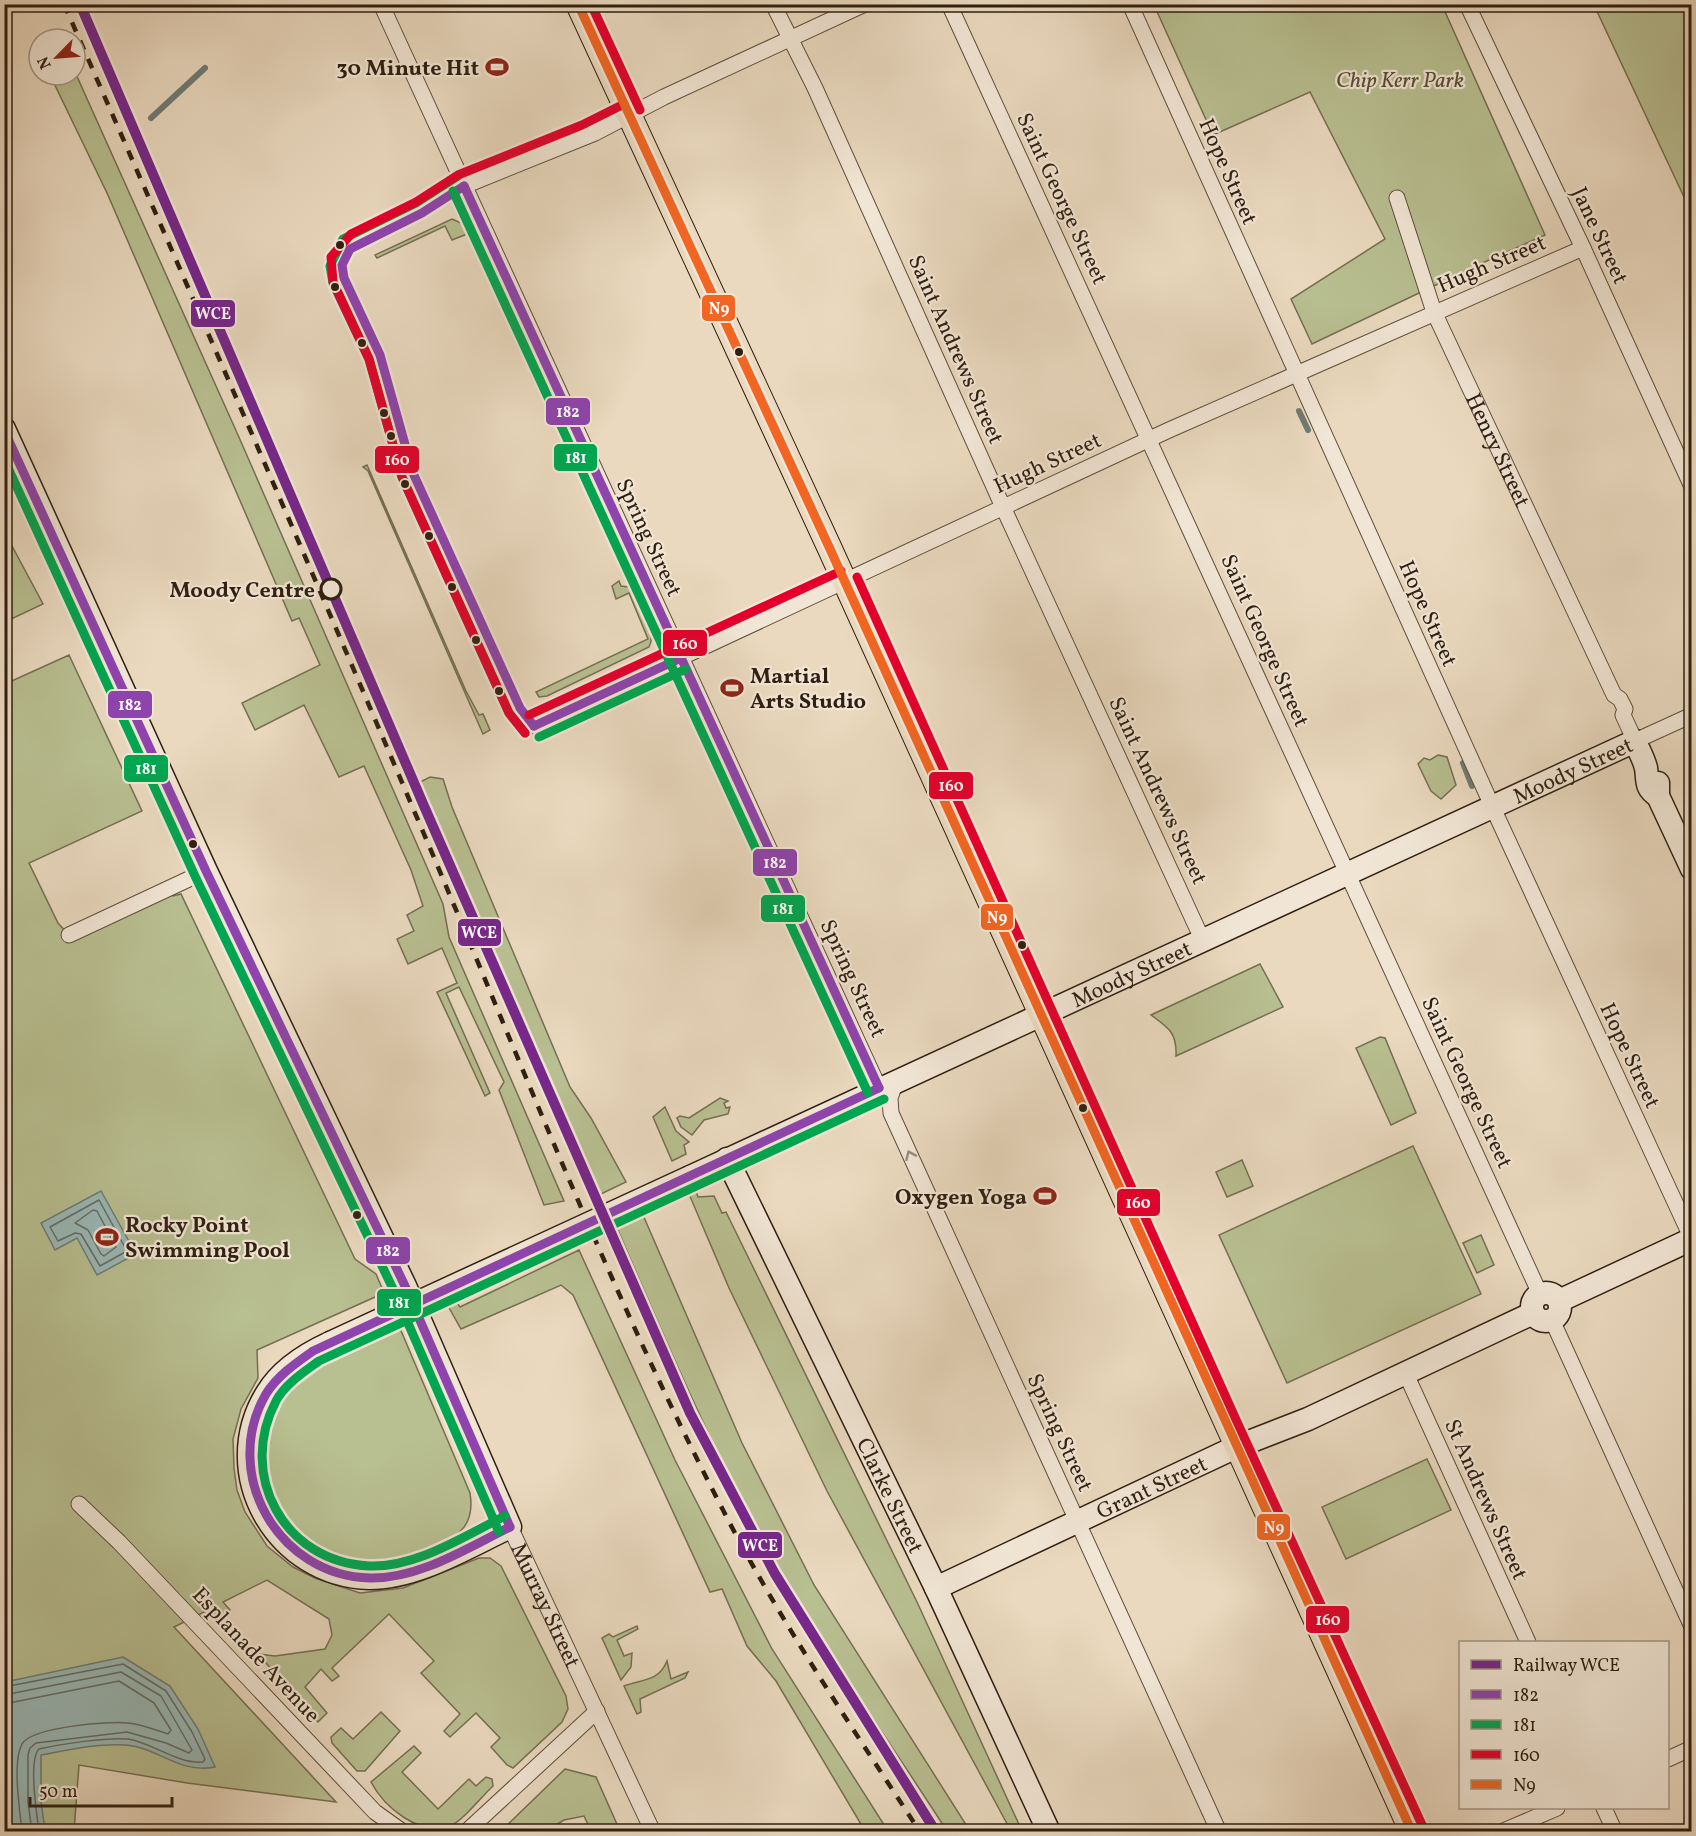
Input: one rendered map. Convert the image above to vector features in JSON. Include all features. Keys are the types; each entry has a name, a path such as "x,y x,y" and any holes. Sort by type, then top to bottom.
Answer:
{"main road":[{"path":"578,4 846,582 1412,1832"},
{"name":"Murray Street","path":"4,429 206,871 400,1276 510,1527"},
{"name":"Moody Street","path":"510,1527 420,1567 397,1574 369,1578 339,1575 314,1565 278,1537 263,1515 253,1491 248,1463 250,1437 260,1406 274,1383 313,1351 887,1084 1635,741"},
{"name":"Henry Street","path":"1635,741 1646,769 1645,778 1651,792 1658,796 1692,869"},
{"name":"Clarke Street","path":"727,1159 936,1588 1049,1832"},
{"name":"Grant Street","path":"936,1588 1236,1447 1308,1419 1406,1374 1692,1239"}],"street":[{"name":"Spring Street","path":"381,4 681,658 887,1084 891,1113 1219,1832"},
{"name":"Saint Andrews Street","path":"773,4 819,97 1003,507 1203,941"},
{"path":"464,186 587,136 865,4"},
{"name":"Saint George Street","path":"949,4 1692,1627"},
{"name":"Hope Street","path":"1130,4 1493,808 1692,1239"},
{"name":"Jane Street","path":"1467,4 1583,248 1692,487"},
{"name":"Henry Street","path":"1397,198 1434,312 1614,695 1610,704 1615,713 1623,715 1635,741"},
{"name":"Hugh Street","path":"534,726 846,582 875,566 1296,373 1583,248"},
{"name":"Moody Street","path":"1635,741 1692,715"},
{"path":"69,935 206,871"},
{"name":"St Andrews Street","path":"1406,1374 1528,1641"},
{"name":"Esplanade Avenue","path":"79,1504 127,1549 375,1812 403,1832"},
{"name":"Murray Street","path":"510,1527 653,1832"},
{"path":"466,1832 597,1711"},
{"path":"1669,1759 1692,1748"},
{"path":"1501,1832 1555,1809"},
{"path":"1604,1809 1615,1832"}],"green space":[{"name":"Chip Kerr Park","path":"1154,5 1442,5 1545,235 1478,265 1464,277 1440,283 1312,344 1291,299 1385,239 1310,92 1213,135"},
{"path":"1594,5 1691,5 1691,212"},
{"path":"56,87 82,87 238,435 443,904 449,937 564,1201 544,1205 499,1090 504,1082 459,987 446,993 490,1093 485,1096 437,992 457,983 442,948 408,964 397,939 414,931 407,915 423,906 411,870 364,766 339,777 304,705 255,730 242,703 320,665 299,618 292,621 107,193"},
{"path":"452,219 461,223 467,234 452,240 445,226 377,258 375,255"},
{"path":"533,372 607,531 605,532 530,373"},
{"path":"367,465 466,691 479,715 483,714 490,730 483,734 368,471 363,467"},
{"path":"4,531 43,604 5,622 4,622"},
{"path":"619,581 621,586 633,590 644,611 651,633 649,647 547,696 539,697 536,692 648,639 629,593 616,599 612,586"},
{"path":"69,655 142,811 29,863 58,923 69,935 167,889 173,896 181,894 355,1259 376,1274 384,1293 257,1350 258,1378 241,1409 233,1439 237,1490 245,1512 267,1546 293,1567 315,1578 360,1593 403,1588 479,1558 490,1558 501,1566 566,1696 568,1709 562,1722 513,1768 507,1765 491,1747 500,1738 476,1713 450,1737 444,1731 460,1714 421,1673 434,1661 389,1614 332,1668 339,1676 332,1681 321,1669 305,1687 327,1713 318,1722 258,1654 275,1656 325,1649 332,1635 329,1619 267,1580 223,1602 230,1610 222,1617 208,1610 174,1627 336,1802 187,1783 79,1765 74,1831 5,1831 4,813 9,807 4,802 5,684"},
{"path":"1438,755 1447,757 1456,785 1441,799 1431,791 1418,764 1424,758 1430,760"},
{"path":"430,777 443,779 452,807 570,1087 591,1118 626,1182 601,1194 418,783"},
{"path":"1260,964 1283,1007 1176,1056 1175,1042 1171,1032 1151,1015"},
{"path":"1380,1037 1385,1038 1416,1113 1391,1125 1356,1048"},
{"path":"720,1098 728,1101 724,1103 726,1108 730,1107 728,1114 704,1120 692,1135 681,1127 677,1118 680,1116 689,1118"},
{"path":"665,1107 676,1131 689,1142 684,1145 686,1154 672,1161 653,1117"},
{"path":"1413,1146 1481,1294 1287,1383 1219,1235"},
{"path":"1242,1160 1253,1186 1227,1197 1216,1172"},
{"path":"696,1191 698,1197 714,1196 722,1213 726,1212 917,1602 1022,1831 1011,1831 827,1491 729,1288 689,1194"},
{"path":"643,1215 742,1443 814,1585 970,1831 947,1831 812,1624 739,1496 691,1397 617,1228"},
{"path":"1481,1235 1494,1265 1477,1273 1463,1243"},
{"path":"579,1250 675,1460 772,1649 888,1831 865,1831 776,1681 747,1646 722,1589 710,1592 573,1295 561,1285 461,1329 448,1306 455,1300 460,1307"},
{"path":"399,1326 470,1493 470,1513 459,1533 434,1547 400,1558 377,1562 341,1560 315,1550 295,1534 279,1513 269,1488 264,1462 266,1435 274,1410 289,1387 300,1376 327,1359"},
{"path":"1427,1459 1451,1510 1346,1559 1322,1507"},
{"path":"637,1626 638,1629 617,1640 624,1656 632,1653 631,1667 621,1680 602,1638 609,1634 613,1637"},
{"path":"667,1661 671,1679 688,1672 685,1678 640,1699 641,1712 637,1714 624,1686 655,1676 664,1668"},
{"path":"381,1712 400,1731 365,1771 357,1771 332,1743 331,1737 341,1728 353,1739"},
{"path":"414,1746 421,1753 402,1772 438,1809 469,1779 476,1786 486,1777 492,1779 493,1786 467,1814 449,1827 438,1829 415,1823 393,1810 371,1782"},
{"path":"565,1769 596,1777 620,1831 591,1831 584,1816 564,1820 546,1831 501,1831"}],"water":[{"path":"101,1191 136,1254 97,1275 77,1238 55,1250 41,1223"},
{"path":"123,1657 170,1686 198,1729 215,1767 190,1767 138,1747 126,1745 94,1746 41,1755 41,1801 45,1831 5,1831 5,1682"}],"waterway":[{"path":"151,118 205,68"},
{"path":"1299,411 1308,430"},
{"path":"1463,763 1472,786"}],"railway":[{"path":"64,4 326,605 561,1161 639,1338 724,1512 769,1594 920,1832"}],"rail line":[{"name":"WCE","path":"80,4 424,806 690,1413 775,1574 936,1832"}],"transit line":[{"name":"N9","path":"578,4 830,549 1412,1832"},
{"name":"160","path":"591,4 640,110"},
{"name":"160","path":"525,733 509,713 402,477 369,359 333,282 331,257 351,234 416,202 458,175 582,125 624,104"},
{"name":"181","path":"458,176 416,203 343,239 330,266 333,283 369,359 402,477 509,713 525,733"},
{"name":"182","path":"464,186 879,1088"},
{"name":"182","path":"464,186 422,213 350,249 342,265 344,278 380,355 413,473 520,708 534,726"},
{"name":"181","path":"453,191 868,1093"},
{"name":"182","path":"4,430 206,871 405,1286 510,1527"},
{"name":"181","path":"4,459 195,876 394,1291 499,1532"},
{"name":"160","path":"529,715 841,571"},
{"name":"160","path":"857,577 1238,1424 1423,1827"},
{"name":"182","path":"534,726 681,658"},
{"name":"181","path":"539,737 686,669"},
{"name":"182","path":"510,1527 442,1561 388,1577 370,1578 337,1573 308,1560 285,1540 266,1515 254,1486 250,1456 253,1425 266,1394 281,1376 313,1351 879,1088"},
{"name":"181","path":"505,1516 439,1549 404,1562 387,1565 369,1566 339,1561 313,1549 292,1532 276,1510 266,1485 262,1457 265,1429 276,1401 290,1384 319,1361 884,1099"}],"place":[{"name":"30 Minute Hit","path":"497,67"},
{"name":"Moody Centre","path":"331,589"},
{"name":"Martial Arts Studio","path":"732,688"},
{"name":"Oxygen Yoga","path":"1045,1196"},
{"name":"Rocky Point Swimming Pool","path":"107,1237"}]}
